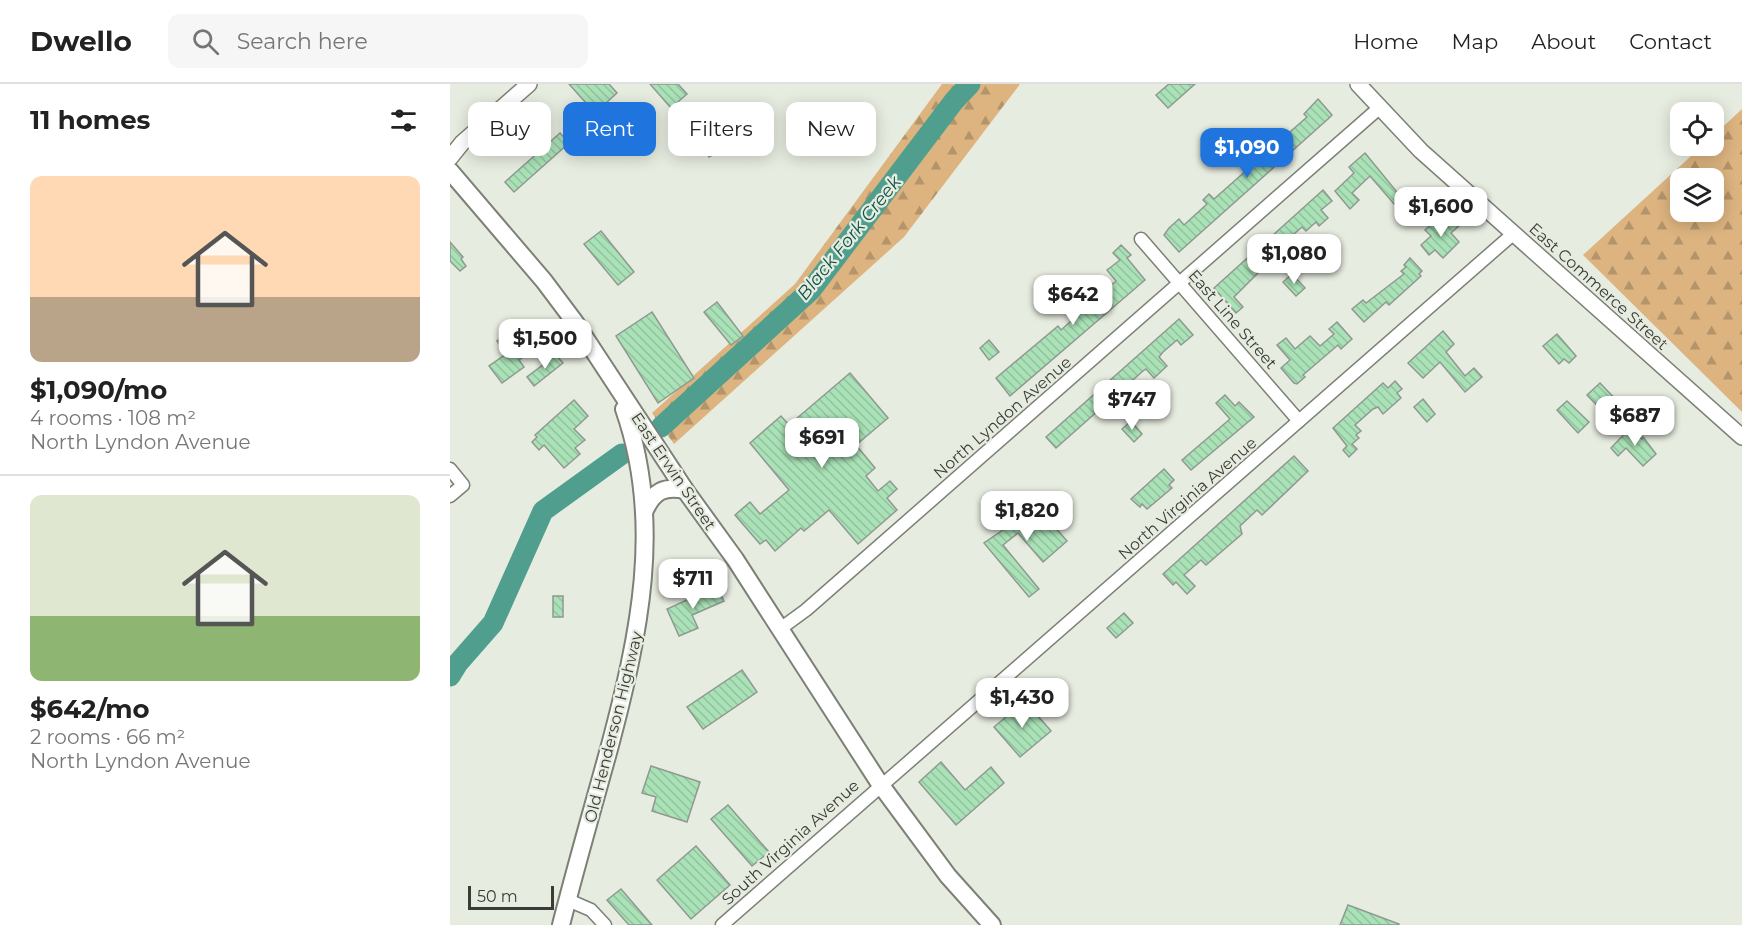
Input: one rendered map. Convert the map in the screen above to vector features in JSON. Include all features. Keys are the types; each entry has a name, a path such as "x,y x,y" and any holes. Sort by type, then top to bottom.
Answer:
{"main road":[{"name":"East Erwin Street","path":"450,171 544,281 780,629 880,784 948,876 992,925"},
{"name":"Old Henderson Highway","path":"561,925 622,699 637,633 645,578 645,510 633,434 616,385"},
{"path":"645,510 653,495 659,490 673,488 685,490"}],"street":[{"path":"450,158 462,143 529,84"},
{"name":"East Commerce Street","path":"1358,84 1378,109 1512,234 1742,437"},
{"name":"North Lyndon Avenue","path":"780,629 815,602 1378,109"},
{"name":"North Virginia Avenue","path":"880,784 914,760 1512,234"},
{"name":"East Line Street","path":"1141,239 1299,421"},
{"path":"450,469 463,485 450,496"},
{"name":"South Virginia Avenue","path":"722,925 880,784"},
{"path":"567,900 591,910 605,925"}],"green space":[{"path":"942,84 1020,84 904,237 674,444 652,413 795,284"},
{"path":"1742,109 1742,412 1583,255 1670,175 1670,222 1724,222 1724,168 1678,168 1691,156 1724,156 1724,126"}],"building":[{"path":"569,84 609,84 617,93 607,102 585,102"},
{"path":"650,84 678,84 687,94 678,102 668,102 668,105"},
{"path":"1169,84 1195,84 1168,108 1156,95"},
{"path":"1318,99 1332,115 1179,252 1164,235 1169,228 1179,219 1184,225 1207,204 1203,200 1209,194 1214,199 1307,117 1304,114"},
{"path":"560,133 563,136 563,148 514,192 505,182 534,156 551,156 551,141"},
{"path":"1365,153 1401,197 1394,204 1370,176 1352,193 1359,200 1350,209 1335,191 1354,173 1349,167"},
{"path":"1323,190 1332,201 1321,210 1328,218 1319,226 1316,222 1306,231 1302,227 1269,256 1272,259 1234,297 1243,307 1236,313 1214,288"},
{"path":"1452,218 1459,226 1451,233 1459,242 1443,258 1435,250 1429,255 1421,245 1431,236 1425,230 1433,223 1438,228"},
{"path":"601,231 634,272 618,285 584,244"},
{"path":"450,242 463,257 461,259 466,266 460,271 450,261"},
{"path":"1121,245 1131,255 1127,258 1145,280 1010,396 996,378 1058,326 1061,330 1116,281 1107,270 1120,260 1113,253"},
{"path":"1410,258 1422,271 1419,274 1421,276 1389,305 1386,302 1364,322 1352,309 1363,300 1366,303 1404,274 1401,271 1406,267 1404,265"},
{"path":"1292,274 1305,288 1296,296 1283,282"},
{"path":"717,302 743,336 731,345 704,312"},
{"path":"652,312 694,378 658,403 616,336"},
{"path":"1179,319 1193,335 1181,345 1177,340 1163,352 1159,357 1167,366 1154,378 1146,369 1143,371 1056,448 1046,437"},
{"path":"1337,322 1352,339 1341,349 1338,345 1303,375 1305,377 1297,384 1294,383 1281,368 1290,360 1277,345 1286,338 1295,349 1310,336 1320,346 1334,334 1329,329"},
{"path":"1443,331 1454,344 1446,352 1465,376 1474,368 1482,377 1465,392 1440,362 1423,378 1408,363"},
{"path":"508,333 517,346 536,333 543,342 519,360 524,367 502,383 489,366 506,354 497,341"},
{"path":"1557,334 1576,356 1569,363 1564,359 1559,364 1543,346"},
{"path":"989,340 999,352 989,360 980,348"},
{"path":"556,355 563,363 534,386 527,377"},
{"path":"850,373 888,418 856,445 875,468 866,476 878,491 890,481 897,489 887,498 897,510 858,544 829,510 804,531 801,528 775,551 766,540 760,544 735,515 750,502 760,514 789,490 750,443 781,416 789,425"},
{"path":"1395,381 1402,389 1397,393 1401,398 1383,414 1378,407 1373,409 1355,425 1361,431 1356,435 1359,438 1352,444 1357,449 1349,457 1343,450 1347,446 1333,428 1383,383 1388,388"},
{"path":"1600,383 1622,406 1609,418 1587,395"},
{"path":"1225,395 1235,406 1239,402 1254,417 1191,470 1182,460 1230,419 1216,403"},
{"path":"1423,399 1435,414 1427,422 1414,407"},
{"path":"574,400 588,416 574,429 585,440 575,448 580,454 564,468 544,445 539,450 532,442 537,437 535,435"},
{"path":"1567,401 1589,422 1578,433 1557,410"},
{"path":"1131,421 1142,434 1134,442 1122,429"},
{"path":"1630,428 1642,439 1643,437 1656,454 1643,466 1626,448 1618,456 1611,448"},
{"path":"1294,456 1308,471 1262,515 1257,510 1240,526 1242,534 1206,565 1201,560 1184,575 1195,586 1187,594 1176,582 1173,585 1163,574"},
{"path":"1164,469 1174,480 1169,485 1172,488 1147,509 1142,504 1140,507 1131,499"},
{"path":"1031,500 1067,541 1043,562 1018,533 1003,545 1039,589 1029,597 984,543 1010,525 1007,521"},
{"path":"717,586 724,601 692,615 698,628 679,636 667,609"},
{"path":"553,596 563,596 563,617 553,617"},
{"path":"1124,613 1133,623 1116,638 1107,628"},
{"path":"742,670 757,692 703,729 687,707"},
{"path":"1025,701 1051,731 1020,757 994,727"},
{"path":"941,762 965,790 991,767 1004,783 956,825 919,782"},
{"path":"651,766 700,782 687,822 652,811 656,797 642,793"},
{"path":"728,805 769,852 752,866 711,819"},
{"path":"696,846 730,885 691,919 657,880"},
{"path":"621,889 652,925 629,925 607,900"},
{"path":"1348,905 1399,924 1399,925 1340,925"}],"waterway":[{"name":"Black Fork Creek","path":"661,427 811,290 954,101 970,84"},
{"name":"Black Fork Creek","path":"450,676 458,663 493,623 543,511 622,454"}]}
